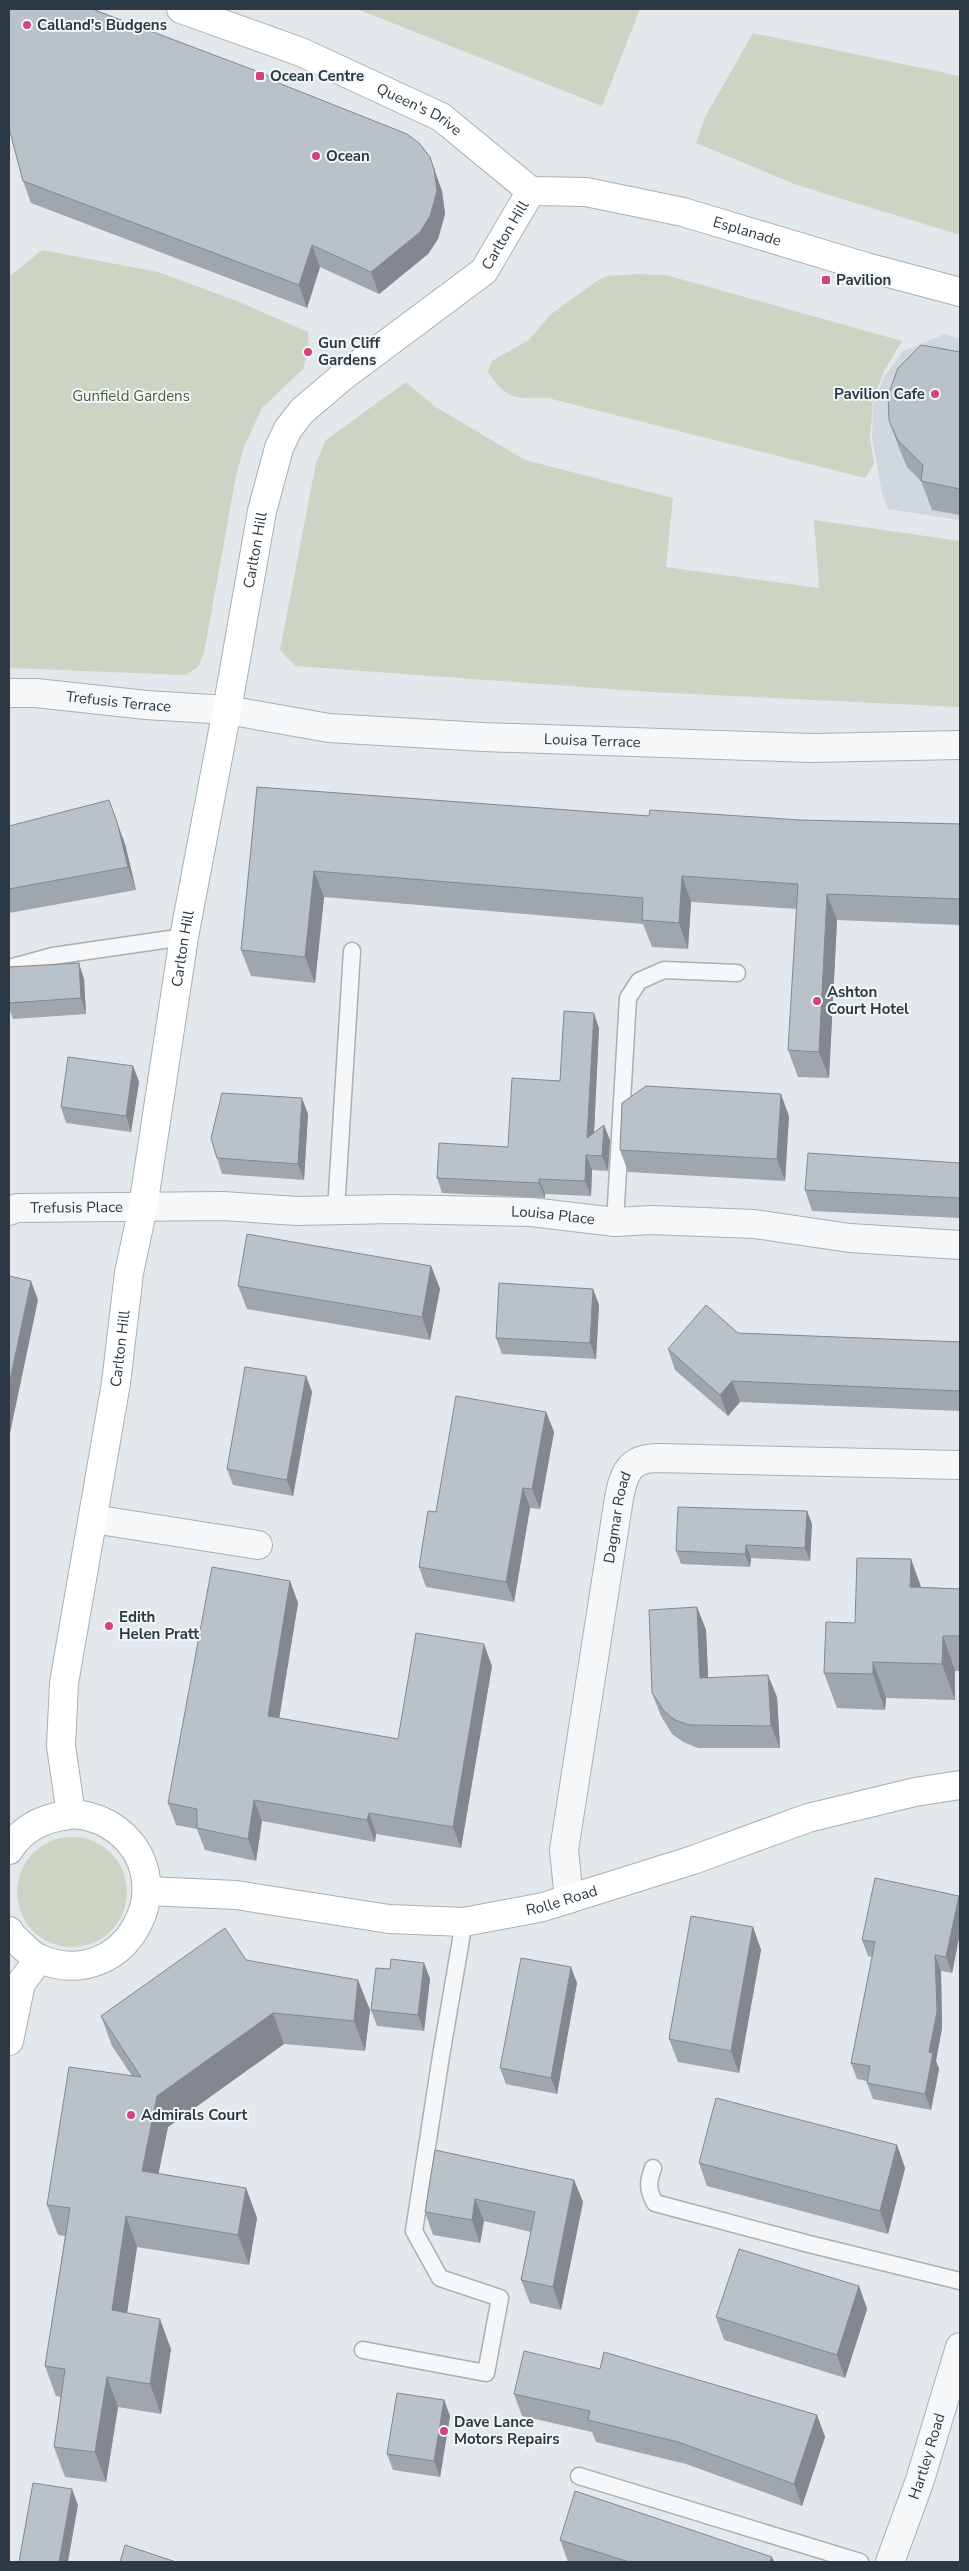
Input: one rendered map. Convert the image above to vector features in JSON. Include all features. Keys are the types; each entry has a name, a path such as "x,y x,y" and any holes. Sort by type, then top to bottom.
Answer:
{"street":[{"name":"Queen's Drive","path":"181,9 301,52 441,117 531,191"},
{"name":"Esplanade","path":"531,191 586,192 664,208 866,268 960,292"},
{"name":"Carlton Hill","path":"70,1814 61,1746 64,1683 116,1384 129,1273 143,1207 184,937 228,710 262,511 279,448 288,429 302,410 342,377 484,271 531,191"},
{"name":"Trefusis Terrace","path":"9,693 36,693 146,705 228,710"},
{"name":"Louisa Terrace","path":"228,710 330,728 483,737 811,748 960,745"},
{"name":"Louisa Place","path":"143,1207 531,1212 615,1222 651,1220 754,1224 850,1238 960,1245"},
{"name":"Trefusis Place","path":"9,1211 16,1208 143,1207"},
{"name":"Dagmar Road","path":"569,1899 564,1850 619,1498 624,1476 634,1463 644,1458 667,1458 960,1465"},
{"path":"93,1519 258,1545"},
{"name":"Rolle Road","path":"148,1891 236,1894 390,1918 464,1922 524,1911 569,1899 693,1860 808,1818 915,1792 960,1785"},
{"path":"9,1850 15,1839 41,1821 70,1814 100,1819 126,1836 142,1861 148,1891 142,1920 124,1945 99,1961 69,1966 39,1959 11,1935 9,1931"},
{"path":"9,2041 21,1983 39,1959"},
{"name":"Hartley Road","path":"890,2562 920,2480 960,2347"}],"lane":[{"path":"9,968 53,956 184,937"},
{"path":"336,1210 352,951"},
{"path":"615,1222 628,998 639,981 664,970 737,973"},
{"path":"363,2350 486,2374 500,2298 440,2278 414,2232 440,2056 464,1922"},
{"path":"653,2168 648,2182 649,2193 655,2203 960,2281"},
{"path":"579,2476 860,2562"}],"shaded area":[{"path":"945,334 960,339 960,520 888,509 882,493 872,438 873,407 884,377 903,351"}],"green space":[{"path":"357,9 640,9 602,106"},
{"path":"753,33 960,76 960,235 797,185 696,143 705,117"},
{"name":"Gunfield Gardens","path":"42,250 158,272 237,301 308,332 309,349 303,369 262,408 244,447 236,476 204,653 198,667 185,675 9,668 9,277"},
{"path":"666,275 902,341 884,371 873,400 870,438 874,464 865,478 548,398 520,398 507,393 488,372 492,361 529,340 550,315 598,280 608,276"},
{"path":"406,382 434,406 525,460 673,498 666,567 819,588 814,520 960,541 960,707 651,692 295,666 280,650 316,463 326,440"},
{"path":"72,1837 93,1841 111,1853 123,1871 127,1892 123,1913 111,1931 93,1943 72,1947 51,1943 33,1931 21,1913 17,1892 21,1871 33,1853 51,1841"}],"building":[{"path":"9,9 92,9 267,75 276,82 407,134 419,143 430,157 434,169 437,191 430,216 420,232 371,272 312,245 299,285 23,181 9,128"},
{"path":"921,345 960,352 960,489 921,481 923,465 897,439 889,420 888,396 898,368"},
{"path":"257,787 649,816 650,810 800,820 960,824 960,899 827,894 819,1052 788,1050 798,884 682,876 679,923 642,920 643,898 314,871 305,957 241,950"},
{"path":"109,800 117,822 128,867 9,889 9,826"},
{"path":"79,963 81,998 9,1003 9,967"},
{"path":"564,1011 594,1013 587,1138 604,1125 602,1156 586,1155 585,1181 539,1179 539,1183 437,1178 439,1143 508,1147 512,1078 560,1081"},
{"path":"68,1057 133,1066 126,1116 61,1107"},
{"path":"646,1086 781,1094 777,1159 620,1150 622,1103"},
{"path":"222,1093 302,1098 298,1164 217,1158 211,1138"},
{"path":"808,1153 960,1163 960,1198 805,1190"},
{"path":"247,1234 431,1266 422,1317 238,1286"},
{"path":"9,1276 31,1281 9,1385"},
{"path":"499,1283 593,1289 590,1343 496,1338"},
{"path":"706,1305 738,1333 960,1342 960,1391 732,1381 720,1395 668,1349"},
{"path":"245,1367 306,1376 287,1480 227,1469"},
{"path":"456,1396 546,1412 532,1489 523,1488 506,1582 419,1567 428,1511 436,1512"},
{"path":"678,1507 807,1511 805,1548 746,1545 745,1554 676,1551"},
{"path":"857,1558 911,1559 910,1587 960,1589 960,1636 943,1636 942,1664 873,1662 873,1674 824,1673 826,1622 855,1623"},
{"path":"212,1567 290,1581 268,1716 398,1739 416,1633 484,1644 453,1827 369,1813 367,1820 254,1800 248,1839 197,1828 197,1809 168,1803"},
{"path":"697,1607 700,1678 768,1675 771,1726 690,1725 675,1720 664,1711 652,1693 649,1610"},
{"path":"875,1878 959,1896 946,1957 935,1955 937,2012 929,2052 933,2053 925,2094 867,2083 870,2066 851,2063 875,1942 862,1940"},
{"path":"691,1916 753,1927 731,2051 669,2039"},
{"path":"225,1928 246,1960 358,1980 354,2021 273,2013 157,2096 142,2171 246,2188 238,2235 126,2216 112,2310 160,2319 150,2384 107,2377 95,2452 54,2447 65,2369 45,2366 70,2208 47,2205 69,2067 141,2077 101,2016"},
{"path":"521,1958 571,1967 551,2078 500,2068"},
{"path":"391,1959 424,1963 418,2015 371,2010 376,1968 390,1969"},
{"path":"716,2098 897,2145 880,2211 699,2163"},
{"path":"435,2150 574,2180 553,2287 521,2280 535,2212 475,2199 472,2220 425,2212"},
{"path":"739,2249 859,2286 837,2355 716,2317"},
{"path":"524,2351 600,2369 604,2352 817,2415 794,2484 678,2442 588,2420 590,2411 514,2394"},
{"path":"397,2393 444,2400 434,2461 387,2454"},
{"path":"33,2483 72,2489 59,2562 19,2562"},
{"path":"575,2491 772,2557 770,2562 629,2562 560,2540"},
{"path":"125,2545 176,2562 120,2562"}],"place":[{"name":"Calland's Budgens","path":"27,25"},
{"name":"Ocean Centre","path":"260,76"},
{"name":"Ocean","path":"316,156"},
{"name":"Pavilion","path":"826,280"},
{"name":"Gun Cliff Gardens","path":"308,352"},
{"name":"Pavilion Cafe","path":"935,394"},
{"name":"Ashton Court Hotel","path":"817,1001"},
{"name":"Edith Helen Pratt","path":"109,1626"},
{"name":"Admirals Court","path":"131,2115"},
{"name":"Dave Lance Motors Repairs","path":"444,2431"}]}
